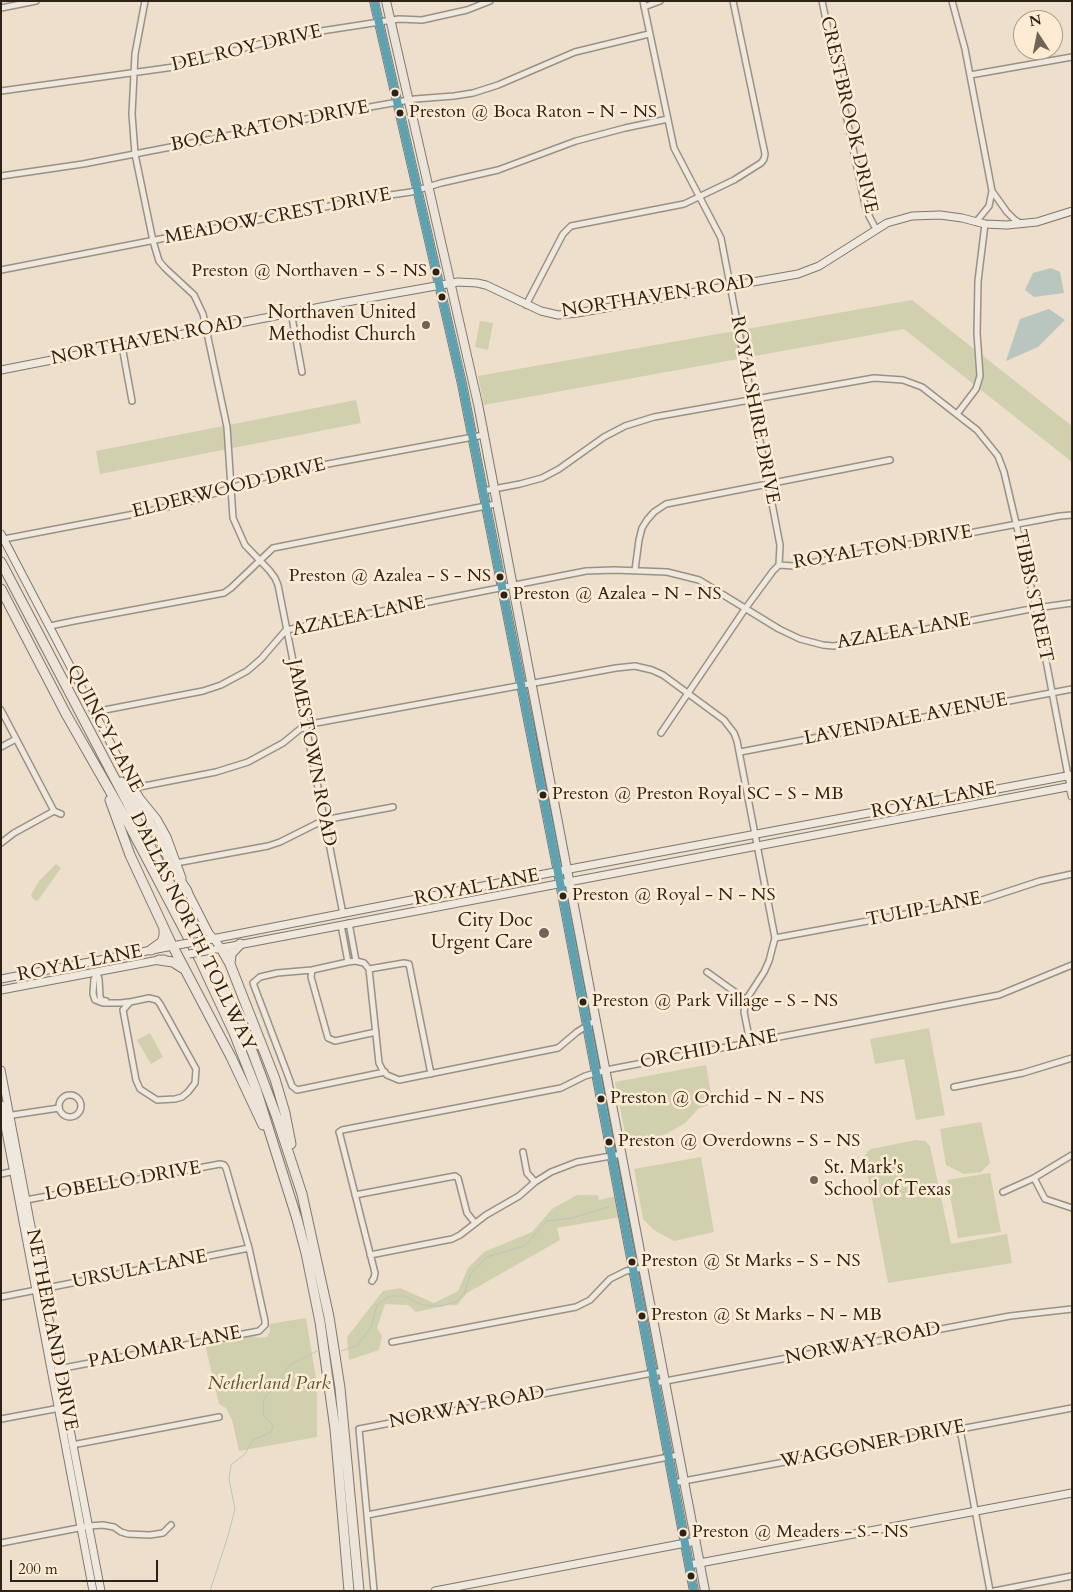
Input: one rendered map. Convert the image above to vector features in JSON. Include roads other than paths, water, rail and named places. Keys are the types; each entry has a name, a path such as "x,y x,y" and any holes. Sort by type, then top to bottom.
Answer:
{"highway":[{"name":"DALLAS NORTH TOLLWAY","path":"1,562 209,958 238,1018 264,1082 299,1184 322,1282 335,1353 343,1415 359,1591"},
{"name":"DALLAS NORTH TOLLWAY","path":"1,589 66,714 131,828 200,960 222,1006 256,1089 277,1152 306,1254 320,1322 334,1420 349,1591"},
{"path":"111,771 127,789 147,818 160,839 174,871 187,891"},
{"path":"101,775 130,855 172,946 231,1057 270,1141 277,1152"},
{"path":"151,950 162,942 164,928"},
{"path":"230,964 231,954 240,944"},
{"path":"221,948 230,964 275,1079 285,1113 299,1184"},
{"path":"159,960 174,962 186,971"}],"main road":[{"path":"374,1 473,437 558,872 694,1591"},
{"path":"386,1 484,435 705,1591"},
{"path":"462,384 473,382"},
{"path":"530,735 540,734"},
{"path":"539,778 548,774"},
{"path":"576,970 586,968"},
{"path":"578,978 588,977"}],"street":[{"path":"1,8 36,1"},
{"name":"JAMESTOWN ROAD","path":"145,1 135,54 132,114 135,154 153,240 159,261 188,289 200,304 227,427 230,488 236,527 245,546 275,578 278,585 343,914"},
{"name":"DEL ROY DRIVE","path":"1,91 133,74 190,64 289,36 399,19 422,20 467,10 490,1"},
{"path":"643,4 660,1"},
{"path":"526,305 563,234 572,226 684,204 734,180 761,163 764,159 766,154 733,1"},
{"name":"CRESTBROOK DRIVE","path":"822,1 865,205 876,228"},
{"path":"952,1 961,32 992,191 1014,220 1022,224"},
{"name":"ROYALSHIRE DRIVE","path":"643,4 674,148 721,238 769,483 780,545 780,565"},
{"name":"BOCA RATON DRIVE","path":"1,176 83,164 324,115 408,100 474,93 498,85 575,52 649,34"},
{"path":"970,75 1072,57"},
{"name":"MEADOW CREST DRIVE","path":"1,270 418,190 498,170 576,140 668,120"},
{"path":"976,222 988,206 992,191"},
{"name":"NORTHAVEN ROAD","path":"1,370 291,312 450,283 470,282 486,285 546,313 564,315 798,274 819,266 876,228 896,220 922,215 950,216 996,226 1037,222 1072,212"},
{"path":"957,414 976,389 980,376 977,333 978,281 985,224"},
{"path":"291,312 302,372"},
{"path":"122,346 132,401"},
{"name":"TIBBS STREET","path":"483,491 533,481 552,474 604,437 625,426 654,417 874,378 896,378 922,387 977,430 998,456 1008,486 1036,608 1070,775 1072,796"},
{"name":"ELDERWOOD DRIVE","path":"3,536 150,511 191,501 274,474 484,435"},
{"path":"635,570 642,528 660,507 672,502 890,460"},
{"path":"50,626 74,620 218,595 231,588 273,548 282,545 496,504"},
{"name":"ROYALTON DRIVE","path":"661,733 745,609 773,571 780,565 794,566 1072,515"},
{"name":"QUINCY LANE","path":"3,536 134,788 161,825 187,891 210,939 221,948"},
{"name":"AZALEA LANE","path":"94,712 203,691 221,685 247,671 261,659 286,630 586,571 635,570 667,572 699,580 790,636 822,645 833,646 1072,603"},
{"path":"134,788 216,772 248,762 283,742 305,725 616,668 635,666 652,670 663,675 724,720 734,733 740,752 775,938 764,972 746,1000 744,1012 750,1042"},
{"name":"LAVENDALE AVENUE","path":"740,752 1072,689"},
{"path":"1,710 54,811 61,814"},
{"path":"1,747 16,739"},
{"name":"ROYAL LANE","path":"1,979 1070,775"},
{"name":"ROYAL LANE","path":"1,990 1071,786"},
{"path":"176,863 268,846 324,820 394,807"},
{"path":"904,807 906,817"},
{"path":"1,843 14,833 54,811"},
{"name":"TULIP LANE","path":"775,938 982,900 1040,881 1072,874"},
{"path":"485,886 487,897"},
{"path":"460,892 462,902"},
{"path":"393,904 395,915"},
{"path":"343,914 349,923 356,961"},
{"path":"343,914 341,925 348,962"},
{"path":"96,962 97,973 94,979 94,997 97,1001 121,1004 130,1002 149,998 157,1000 196,1070 195,1083 182,1097 157,1100 140,1089 136,1080 123,1015 123,1010 130,1002"},
{"path":"385,1072 297,1090 292,1086 253,983 260,977 269,975 312,970 348,962 364,963 370,970 379,1063 385,1072 398,1080 558,1048 596,1020"},
{"path":"370,970 409,964 431,1074"},
{"name":"ORCHID LANE","path":"355,1194 339,1132 346,1129 561,1088 596,1072 999,995 1072,965"},
{"path":"312,970 311,977 330,1039 335,1041 376,1032"},
{"path":"39,972 40,984"},
{"path":"707,972 746,1000"},
{"path":"954,1087 1016,1074 1072,1058"},
{"name":"NETHERLAND DRIVE","path":"1,1070 7,1116 28,1231 85,1527 101,1591"},
{"path":"70,1095 78,1099 81,1109 76,1116 68,1118 62,1114 59,1108 61,1099 64,1096 70,1095"},
{"name":"NETHERLAND DRIVE","path":"1,1105 7,1116"},
{"path":"7,1116 59,1108"},
{"path":"370,1255 460,1236 475,1223 515,1199 535,1182 551,1172 570,1164 611,1155 621,1150"},
{"path":"523,1152 527,1173 535,1182"},
{"path":"1003,1192 1034,1178 1072,1154"},
{"name":"LOBELLO DRIVE","path":"26,1200 220,1164 226,1168 249,1248"},
{"path":"1,1174 17,1171"},
{"name":"NETHERLAND DRIVE","path":"17,1171 26,1200 28,1231"},
{"path":"372,1281 375,1273 355,1194 455,1176 458,1178 467,1213 475,1223"},
{"path":"1034,1178 1045,1199 1072,1208"},
{"name":"URSULA LANE","path":"1,1297 249,1248"},
{"name":"PALOMAR LANE","path":"58,1369 258,1330 265,1325 265,1321 249,1248"},
{"path":"392,1342 576,1307 590,1300 610,1279 626,1271 644,1268"},
{"name":"NORWAY ROAD","path":"655,1383 1010,1316 1072,1309"},
{"name":"NETHERLAND DRIVE","path":"51,1349 58,1369 62,1407 72,1445 93,1591"},
{"name":"NORWAY ROAD","path":"367,1515 359,1429 663,1371"},
{"path":"1,1419 62,1407"},
{"name":"WAGGONER DRIVE","path":"674,1483 1072,1408"},
{"path":"72,1445 219,1417"},
{"path":"960,1429 990,1591"},
{"path":"374,1591 367,1515 679,1455"},
{"path":"690,1565 1072,1493"},
{"path":"1,1543 103,1525 114,1527 128,1534 150,1535 162,1533 172,1525"},
{"path":"435,1591 696,1541"},
{"path":"994,1591 1072,1576"}],"waterway":[{"path":"342,1351 358,1345 371,1327 377,1305 390,1296 405,1296 422,1305 441,1306 456,1302 465,1292 470,1275 487,1257 524,1246 547,1221 572,1218 609,1207"},
{"path":"210,1591 235,1509 229,1479 231,1465 245,1454 253,1440 271,1432 273,1426 264,1416 263,1406 264,1399 271,1389 290,1365 317,1351"}],"place":[{"name":"Preston @ Boca Raton - N - NS","path":"400,113"},
{"name":"Preston @ Northaven - S - NS","path":"436,272"},
{"name":"Northaven United Methodist Church","path":"426,325"},
{"name":"Preston @ Azalea - S - NS","path":"500,577"},
{"name":"Preston @ Azalea - N - NS","path":"504,595"},
{"name":"Preston @ Preston Royal SC - S - MB","path":"543,795"},
{"name":"Preston @ Royal - N - NS","path":"563,896"},
{"name":"City Doc Urgent Care","path":"544,933"},
{"name":"Preston @ Park Village - S - NS","path":"583,1002"},
{"name":"Preston @ Orchid - N - NS","path":"601,1099"},
{"name":"Preston @ Overdowns - S - NS","path":"609,1142"},
{"name":"St. Mark's School of Texas","path":"814,1180"},
{"name":"Preston @ St Marks - S - NS","path":"632,1262"},
{"name":"Preston @ St Marks - N - MB","path":"642,1316"},
{"name":"Preston @ Meaders - S - NS","path":"683,1533"}],"park label":[{"name":"Netherland Park","path":"269,1385"}]}
